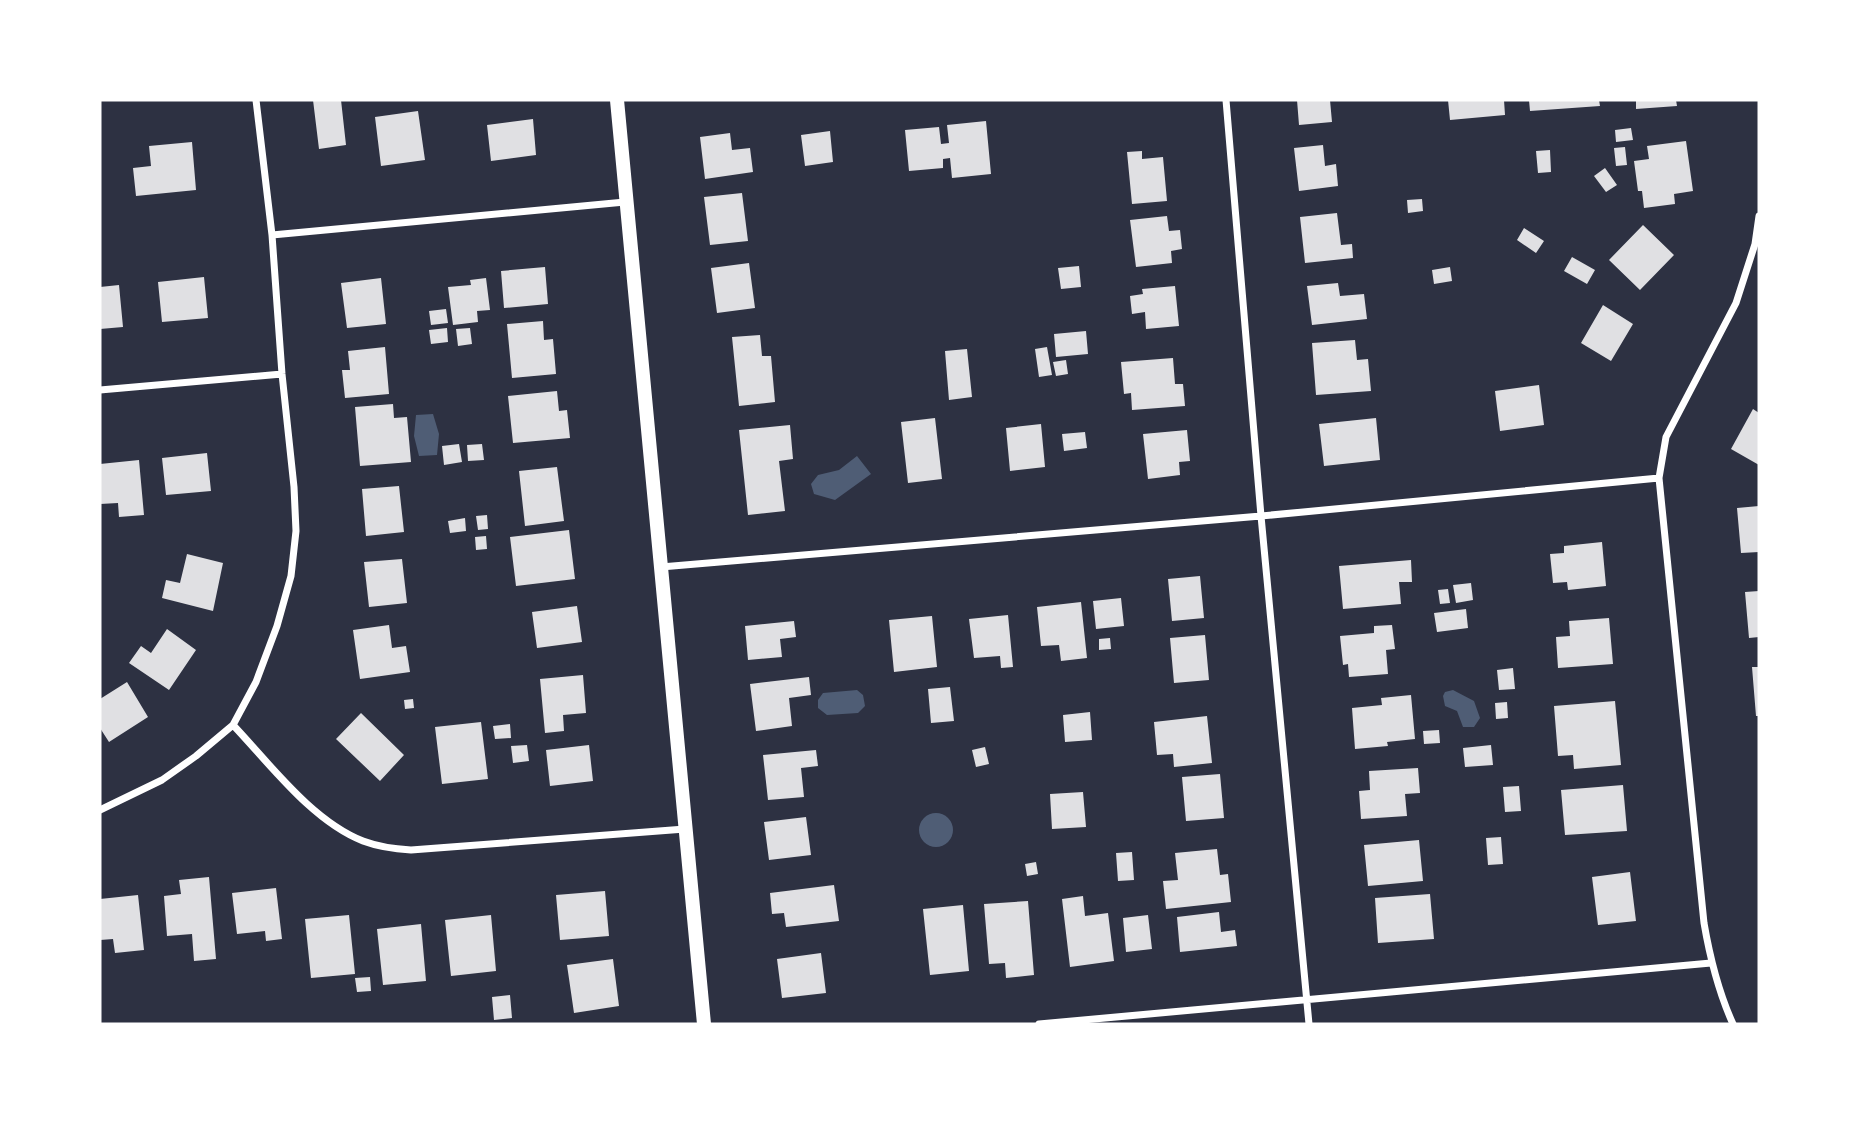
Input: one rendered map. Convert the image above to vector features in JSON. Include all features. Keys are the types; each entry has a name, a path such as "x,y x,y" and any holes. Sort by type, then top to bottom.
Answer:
{"main road":[{"path":"617,100 704,1024"}],"street":[{"path":"100,810 162,780 233,725 256,682 277,626 290,576 296,531 294,487 282,374 272,235 256,100"},
{"path":"1226,100 1261,516 1309,1024"},
{"path":"272,235 625,202"},
{"path":"1733,1024 1721,998 1704,923 1659,478 1666,436 1736,303 1755,244 1759,216"},
{"path":"100,390 282,374"},
{"path":"661,567 1261,516 1659,478"},
{"path":"233,725 312,807 339,828 385,848 411,850 685,830"},
{"path":"1039,1024 1711,962"}],"water":[{"path":"433,414 439,434 437,455 419,456 414,436 416,415"},
{"path":"857,456 871,474 835,500 814,494 811,484 818,475 839,470"},
{"path":"857,690 863,695 865,706 858,713 827,715 818,708 818,700 823,693"},
{"path":"1453,690 1474,701 1480,718 1474,727 1463,727 1457,711 1445,706 1445,692"},
{"path":"936,813 948,818 953,830 948,842 936,847 924,842 919,830 924,818"}],"building":[{"path":"313,100 341,100 346,145 319,149"},
{"path":"1297,100 1330,100 1332,122 1299,125"},
{"path":"1448,100 1504,100 1505,115 1450,120"},
{"path":"1529,100 1599,100 1600,106 1530,111"},
{"path":"1636,100 1676,100 1677,106 1636,109"},
{"path":"418,111 425,160 381,166 375,117"},
{"path":"533,119 536,155 491,161 487,125"},
{"path":"986,121 991,174 952,178 950,158 943,159 943,168 909,171 905,130 939,127 941,144 949,143 947,125"},
{"path":"1631,128 1633,140 1616,142 1615,130"},
{"path":"830,131 833,162 805,166 801,135"},
{"path":"730,133 732,150 750,148 753,172 705,179 700,137"},
{"path":"1686,141 1693,191 1674,194 1675,204 1644,208 1642,191 1638,191 1634,161 1649,159 1647,146"},
{"path":"192,142 196,190 136,196 133,168 151,166 149,146"},
{"path":"1323,145 1325,166 1336,164 1338,186 1299,191 1294,148"},
{"path":"1625,147 1627,165 1616,166 1614,148"},
{"path":"1550,150 1551,172 1538,173 1536,151"},
{"path":"1142,151 1142,159 1163,157 1167,201 1132,204 1127,152"},
{"path":"1605,168 1617,185 1606,192 1594,176"},
{"path":"742,193 748,241 710,245 704,197"},
{"path":"1422,199 1423,211 1408,213 1407,200"},
{"path":"1337,213 1341,245 1352,244 1353,258 1305,263 1300,217"},
{"path":"1167,216 1169,231 1180,230 1182,249 1171,251 1172,263 1136,267 1130,220"},
{"path":"1643,225 1674,255 1640,290 1609,260"},
{"path":"1524,228 1544,241 1536,253 1517,240"},
{"path":"1572,257 1595,270 1587,284 1564,271"},
{"path":"749,263 755,308 717,313 711,268"},
{"path":"1079,266 1081,287 1061,289 1058,268"},
{"path":"545,267 548,304 504,308 501,271"},
{"path":"1450,267 1452,281 1434,284 1432,270"},
{"path":"204,277 208,318 162,322 158,282"},
{"path":"381,278 386,324 347,328 341,283"},
{"path":"486,278 490,310 477,311 478,322 453,325 448,287 471,285 470,280"},
{"path":"1338,283 1340,296 1364,294 1367,319 1312,325 1307,286"},
{"path":"119,285 123,327 100,329 100,287"},
{"path":"1175,286 1179,326 1146,329 1145,312 1132,314 1130,296 1143,294 1142,289"},
{"path":"1603,305 1633,324 1611,361 1581,343"},
{"path":"446,309 448,323 431,325 429,311"},
{"path":"543,321 544,340 553,339 556,374 512,378 507,324"},
{"path":"447,328 448,342 431,344 429,330"},
{"path":"470,328 472,344 458,346 456,329"},
{"path":"1086,331 1088,354 1056,357 1054,334"},
{"path":"760,335 762,356 771,356 775,402 739,406 732,337"},
{"path":"1355,340 1357,360 1368,359 1371,391 1316,395 1312,343"},
{"path":"385,347 389,394 345,398 342,370 350,370 348,351"},
{"path":"1047,347 1052,375 1039,377 1035,349"},
{"path":"967,349 972,397 949,400 945,351"},
{"path":"1173,358 1175,384 1183,384 1185,406 1132,410 1131,393 1124,394 1121,362"},
{"path":"1066,360 1068,374 1056,376 1053,362"},
{"path":"1539,385 1544,425 1500,431 1495,391"},
{"path":"557,391 559,411 567,410 570,438 513,443 508,396"},
{"path":"393,404 394,418 407,417 411,462 360,466 355,407"},
{"path":"1753,409 1759,413 1759,465 1731,449"},
{"path":"935,418 942,479 908,483 901,422"},
{"path":"1376,418 1380,460 1324,466 1319,424"},
{"path":"1041,424 1045,467 1010,471 1006,428"},
{"path":"790,425 793,459 779,461 785,511 748,515 739,430"},
{"path":"1187,430 1190,461 1179,462 1180,475 1148,479 1143,434"},
{"path":"1085,432 1087,448 1064,451 1062,434"},
{"path":"459,444 462,462 444,465 442,446"},
{"path":"482,444 484,460 468,461 467,445"},
{"path":"207,453 211,491 166,495 162,458"},
{"path":"139,460 144,515 119,517 118,503 100,504 100,464"},
{"path":"557,467 564,521 525,526 519,471"},
{"path":"399,486 404,532 366,536 362,489"},
{"path":"1759,506 1759,552 1741,553 1737,508"},
{"path":"487,515 488,529 478,530 476,516"},
{"path":"465,518 466,531 450,533 448,521"},
{"path":"569,530 575,579 516,586 510,537"},
{"path":"486,536 487,549 476,550 475,537"},
{"path":"1602,542 1606,586 1568,590 1567,582 1553,583 1550,554 1564,553 1564,546"},
{"path":"187,554 223,563 213,611 162,598 166,580 180,583"},
{"path":"402,559 407,603 369,607 364,562"},
{"path":"1411,560 1412,582 1399,582 1401,604 1343,609 1339,566"},
{"path":"1200,576 1204,618 1172,621 1168,579"},
{"path":"1471,583 1473,600 1456,603 1453,585"},
{"path":"1448,589 1450,603 1440,604 1438,590"},
{"path":"1759,591 1759,637 1749,638 1745,592"},
{"path":"1121,598 1124,626 1096,629 1093,601"},
{"path":"1081,602 1087,658 1061,661 1059,645 1041,646 1037,607"},
{"path":"577,606 582,642 537,648 532,612"},
{"path":"1466,609 1468,628 1437,632 1434,613"},
{"path":"1008,615 1013,667 1001,668 1000,656 974,658 969,619"},
{"path":"932,616 937,667 894,672 889,620"},
{"path":"1609,618 1613,664 1558,668 1556,637 1570,636 1569,621"},
{"path":"794,621 796,637 780,639 782,657 748,660 745,626"},
{"path":"389,625 392,648 406,646 410,672 360,679 353,630"},
{"path":"1392,625 1395,649 1386,650 1388,674 1349,677 1348,664 1343,665 1340,636 1374,633 1374,626"},
{"path":"167,629 196,650 169,690 129,663 141,646 151,653"},
{"path":"1205,635 1209,680 1174,683 1170,638"},
{"path":"1110,638 1111,649 1099,650 1099,639"},
{"path":"1752,667 1759,667 1759,716 1756,716"},
{"path":"1513,668 1515,689 1499,690 1497,670"},
{"path":"583,675 586,713 563,715 564,731 545,733 540,679"},
{"path":"809,677 811,695 789,698 792,726 756,731 750,684"},
{"path":"127,682 148,717 109,742 100,728 100,699"},
{"path":"950,687 954,721 931,723 928,689"},
{"path":"1411,695 1415,739 1387,742 1388,746 1355,749 1352,708 1382,705 1381,698"},
{"path":"413,699 414,708 405,709 404,700"},
{"path":"1615,701 1621,765 1574,769 1573,755 1558,756 1554,706"},
{"path":"1507,702 1508,718 1496,719 1495,703"},
{"path":"1090,712 1092,740 1065,742 1063,715"},
{"path":"361,713 404,755 380,781 336,739"},
{"path":"1207,716 1212,763 1174,767 1173,754 1157,755 1154,722"},
{"path":"481,722 488,779 442,784 435,727"},
{"path":"510,724 511,738 495,739 493,726"},
{"path":"1439,730 1440,743 1424,744 1423,731"},
{"path":"527,745 529,761 513,763 511,746"},
{"path":"589,745 593,781 550,786 546,750"},
{"path":"1491,745 1493,765 1465,767 1463,748"},
{"path":"985,747 989,764 976,767 972,750"},
{"path":"816,750 818,766 801,768 804,797 768,800 763,755"},
{"path":"1418,768 1420,793 1405,794 1407,816 1361,819 1359,791 1370,790 1369,771"},
{"path":"1220,774 1224,818 1186,821 1182,777"},
{"path":"1623,785 1627,831 1565,835 1561,790"},
{"path":"1519,786 1521,811 1505,812 1503,787"},
{"path":"1083,792 1086,827 1052,829 1050,794"},
{"path":"806,817 811,855 769,860 764,822"},
{"path":"1501,837 1503,864 1488,865 1486,838"},
{"path":"1419,840 1423,881 1368,886 1364,845"},
{"path":"1217,849 1220,875 1228,874 1231,902 1166,909 1163,881 1178,880 1175,853"},
{"path":"1132,852 1134,880 1118,881 1116,853"},
{"path":"1036,862 1038,874 1027,876 1025,864"},
{"path":"1630,872 1636,921 1598,925 1592,877"},
{"path":"209,877 216,959 194,961 192,934 167,936 164,896 181,894 179,880"},
{"path":"834,885 839,921 786,927 784,913 772,914 770,893"},
{"path":"276,888 282,939 266,941 265,931 237,934 232,893"},
{"path":"605,891 609,936 560,940 556,895"},
{"path":"1430,894 1434,939 1378,943 1375,898"},
{"path":"138,895 144,950 115,953 113,939 100,940 100,899"},
{"path":"1083,896 1085,916 1108,913 1114,961 1070,967 1062,899"},
{"path":"1028,901 1034,975 1006,978 1005,963 989,964 984,904"},
{"path":"963,905 969,971 930,975 923,909"},
{"path":"1219,912 1221,932 1235,930 1237,946 1180,952 1177,917"},
{"path":"349,915 355,974 311,978 305,919"},
{"path":"491,915 496,971 451,976 445,920"},
{"path":"1148,915 1152,949 1126,952 1123,918"},
{"path":"421,924 426,981 383,985 377,929"},
{"path":"821,953 826,993 782,998 777,959"},
{"path":"613,959 619,1006 574,1013 567,965"},
{"path":"370,977 371,991 357,992 355,978"},
{"path":"510,995 512,1018 494,1020 492,997"}]}
